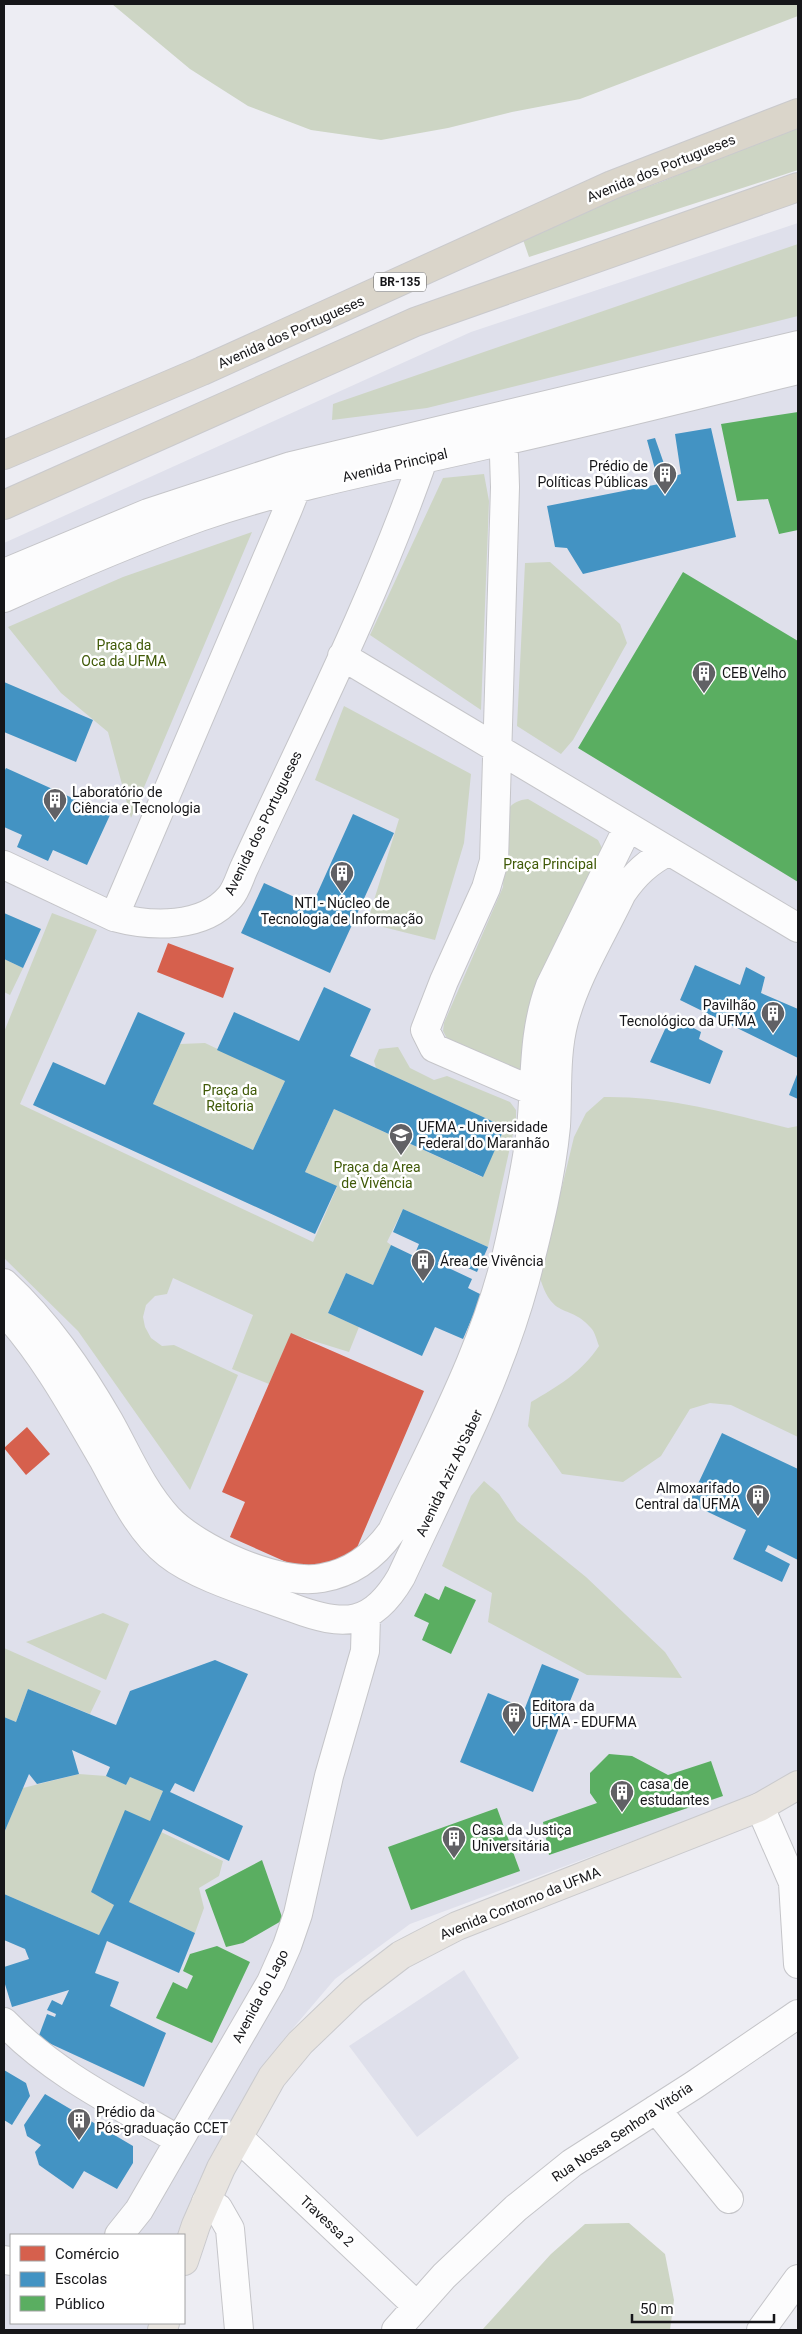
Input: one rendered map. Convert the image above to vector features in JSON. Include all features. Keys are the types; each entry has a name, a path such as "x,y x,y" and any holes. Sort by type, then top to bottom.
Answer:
{"highway":[{"name":"Avenida dos Portugueses","path":"5,454 202,371 612,185 798,113"},
{"path":"4,505 415,322 798,187"}],"main road":[{"name":"Avenida Contorno da UFMA","path":"185,2258 206,2202 237,2136 272,2076 300,2043 354,1991 401,1956 457,1926 760,1807 798,1785"}],"street":[{"name":"Avenida Principal","path":"4,573 148,513 293,478 360,471 422,446 798,345"},
{"name":"Avenida Principal","path":"422,446 501,442 798,370"},
{"path":"501,442 504,456 505,488 494,861 491,875 425,1030 434,1048 533,1091"},
{"name":"Avenida dos Portugueses","path":"4,865 114,917 143,923 194,919 215,911 231,896 342,656 394,537 422,446"},
{"name":"Avenida Principal","path":"4,598 71,568 293,478"},
{"path":"114,917 293,478"},
{"path":"342,656 798,928"},
{"name":"Avenida Aziz Ab'Saber","path":"366,1616 390,1596 401,1577 480,1407 514,1319 546,1191 552,1159 547,1045 541,1014 550,986 628,827"},
{"name":"Avenida Aziz Ab'Saber","path":"4,1283 46,1326 68,1354 86,1381 152,1498 168,1518 189,1536 226,1557 272,1573 295,1578 321,1578 344,1572 362,1562 380,1548 392,1531 481,1336 498,1290 526,1163 533,1091 547,1045 564,1021 573,993 622,893 640,869 669,851"},
{"path":"4,1311 26,1335 54,1374 133,1513 150,1537 168,1555 213,1578 318,1617 348,1620 366,1616"},
{"name":"Avenida do Lago","path":"120,2234 138,2210 179,2140 270,1982 287,1946 298,1914 329,1776 365,1651 366,1616"},
{"path":"760,1807 796,1888 798,1964"},
{"name":"Rua Nossa Senhora Vitória","path":"396,2330 444,2276 516,2208 572,2163 798,2014"},
{"path":"4,2022 55,2067 79,2083 179,2140"},
{"path":"656,2109 729,2199"},
{"name":"Travessa 2","path":"237,2136 417,2306"},
{"path":"206,2202 218,2208 230,2229 239,2330"},
{"path":"761,2330 798,2279"}],"shaded area":[{"name":"UFMA - Universidade Federal do Maranhão","path":"798,223 798,1769 766,1791 410,1924 335,1979 283,2040 185,2234 10,2234 10,2324 157,2324 155,2330 4,2330 4,543 471,332"},
{"path":"464,1970 519,2058 417,2137 349,2046"}],"green space":[{"path":"112,4 798,4 798,16 580,99 512,112 448,128 381,140 311,130 248,106 190,69"},
{"path":"798,123 798,170 529,257 521,234 661,182 778,134"},
{"path":"798,244 798,316 427,408 332,420 333,404"},
{"path":"484,474 489,501 481,710 370,635 443,478"},
{"name":"Praça da Oca da UFMA","path":"252,532 131,818 108,732 61,693 8,627 123,577"},
{"path":"550,562 620,624 627,643 573,740 561,754 517,726 525,563"},
{"path":"344,706 471,774 464,843 435,940 367,923 399,819 315,780"},
{"name":"Praça Principal","path":"528,799 598,840 604,852 536,1000 520,1071 450,1044 443,1031 444,1023 503,887 507,810 516,802"},
{"name":"Praça da Area de Vivência","path":"52,913 97,930 20,1104 313,1242 337,1187 305,1172 334,1109 482,1177 505,1127 376,1068 374,1061 379,1049 398,1047 410,1068 434,1080 447,1076 510,1102 516,1110 516,1120 488,1247 403,1209 387,1242 391,1245 373,1285 346,1273 328,1313 359,1327 349,1352 291,1334 269,1384 232,1369 253,1315 173,1278 167,1294 155,1296 146,1305 143,1317 145,1327 151,1338 162,1346 174,1345 238,1375 190,1490 78,1331 4,1258 4,1032"},
{"path":"4,959 23,968 10,995 4,992"},
{"name":"Praça da Reitoria","path":"205,1043 285,1081 253,1150 153,1104 180,1044"},
{"path":"604,1097 627,1097 674,1102 788,1128 798,1126 798,1437 731,1405 710,1403 690,1409 661,1456 623,1482 562,1474 528,1426 531,1402 559,1385 577,1371 599,1346 595,1334 583,1320 562,1310 550,1300 540,1278 574,1137 586,1113"},
{"path":"484,1481 499,1494 517,1521 586,1577 665,1652 682,1678 587,1675 488,1622 492,1593 442,1566 471,1496"},
{"path":"103,1613 129,1624 106,1680 26,1642"},
{"path":"4,1648 101,1691 90,1714 28,1689 16,1722 4,1717"},
{"path":"79,1774 106,1776 126,1785 130,1777 163,1791 150,1821 91,1892 114,1905 99,1935 4,1894 4,1833 23,1788"},
{"path":"161,1832 223,1861 219,1876 199,1888 204,1908 195,1933 129,1902"},
{"path":"629,2223 665,2254 674,2300 670,2330 482,2330 551,2254 585,2224"}],"building: Comércio":[{"path":"168,943 234,968 223,998 157,972"},
{"path":"291,1333 424,1391 356,1550 328,1565 302,1569 230,1537 245,1502 222,1492"},
{"path":"27,1427 50,1454 26,1475 4,1448"}],"building: Escolas":[{"name":"Prédio de Políticas Públicas","path":"711,428 736,537 583,574 567,548 555,547 547,506 659,484 647,440 655,438 669,478 681,474 675,434"},
{"path":"4,682 93,720 76,762 4,732"},
{"name":"Laboratório de Ciência e Tecnologia","path":"6,768 110,815 87,865 53,850 48,861 17,847 22,835 4,827 4,772"},
{"name":"NTI - Núcleo de Tecnologia de Informação","path":"353,814 394,833 330,973 241,933 264,883 312,905"},
{"path":"4,913 41,929 23,968 4,959"},
{"name":"Pavilhão Tecnológico da UFMA","path":"695,965 740,985 746,967 765,977 761,993 798,1009 798,1058 680,1000"},
{"path":"324,987 371,1009 350,1056 505,1127 483,1177 334,1109 305,1172 337,1186 315,1234 33,1105 53,1062 105,1085 138,1012 185,1033 153,1104 253,1150 285,1081 217,1050 234,1012 299,1041"},
{"path":"671,1016 701,1032 699,1039 723,1051 710,1084 650,1062"},
{"path":"798,1072 798,1099 789,1095"},
{"name":"Área de Vivência","path":"403,1209 488,1247 477,1272 441,1256 438,1263 472,1279 468,1288 482,1295 463,1339 435,1327 422,1356 328,1313 346,1273 373,1285 391,1245 414,1256 419,1244 393,1232"},
{"name":"Almoxarifado Central da UFMA","path":"722,1433 798,1469 798,1560 768,1545 765,1551 790,1564 782,1582 733,1559 746,1530 689,1503"},
{"path":"215,1660 248,1674 194,1792 175,1783 170,1792 243,1826 229,1861 163,1829 129,1902 195,1933 179,1973 107,1941 95,1973 119,1982 110,2006 166,2033 144,2087 38,2038 47,2014 55,2017 56,2014 47,2010 52,2000 62,2005 69,1990 12,2007 4,1981 4,1967 29,1959 25,1949 4,1940 4,1894 99,1935 114,1905 91,1892 125,1810 150,1821 163,1791 130,1777 126,1785 106,1776 110,1767 72,1750 79,1774 37,1784 29,1774 4,1833 4,1717 16,1722 28,1689 116,1725 130,1691"},
{"name":"Editora da UFMA - EDUFMA","path":"542,1664 579,1679 533,1792 460,1762 488,1693 525,1708"},
{"path":"4,2070 26,2083 30,2096 12,2125 4,2120"},
{"name":"Prédio da Pós-graduação CCET","path":"45,2094 133,2146 133,2163 117,2189 84,2171 73,2189 39,2165 35,2152 41,2145 27,2136 24,2125"}],"building: Público":[{"path":"798,412 798,530 779,534 768,499 737,501 721,424"},
{"name":"CEB Velho","path":"683,572 798,641 798,882 578,748"},
{"path":"445,1586 476,1600 451,1654 422,1640 429,1623 414,1616 425,1593 439,1600"},
{"name":"casa de estudantes","path":"609,1754 632,1756 668,1775 711,1761 723,1796 549,1855 543,1822 597,1803 590,1793 590,1773"},
{"name":"Casa da Justiça Universitária","path":"497,1808 520,1871 411,1910 388,1847"},
{"path":"262,1860 283,1920 243,1943 226,1947 205,1890"},
{"path":"217,1946 250,1962 212,2043 156,2018 173,1982 187,1989 193,1976 183,1971 190,1954"}],"place":[{"name":"Prédio de Políticas Públicas","path":"665,495"},
{"name":"CEB Velho","path":"704,694"},
{"name":"Laboratório de Ciência e Tecnologia","path":"55,821"},
{"name":"NTI - Núcleo de Tecnologia de Informação","path":"342,894"},
{"name":"Pavilhão Tecnológico da UFMA","path":"773,1034"},
{"name":"UFMA - Universidade Federal do Maranhão","path":"401,1156"},
{"name":"Área de Vivência","path":"423,1282"},
{"name":"Almoxarifado Central da UFMA","path":"758,1517"},
{"name":"Editora da UFMA - EDUFMA","path":"514,1735"},
{"name":"casa de estudantes","path":"622,1813"},
{"name":"Casa da Justiça Universitária","path":"454,1859"},
{"name":"Prédio da Pós-graduação CCET","path":"79,2141"}]}
